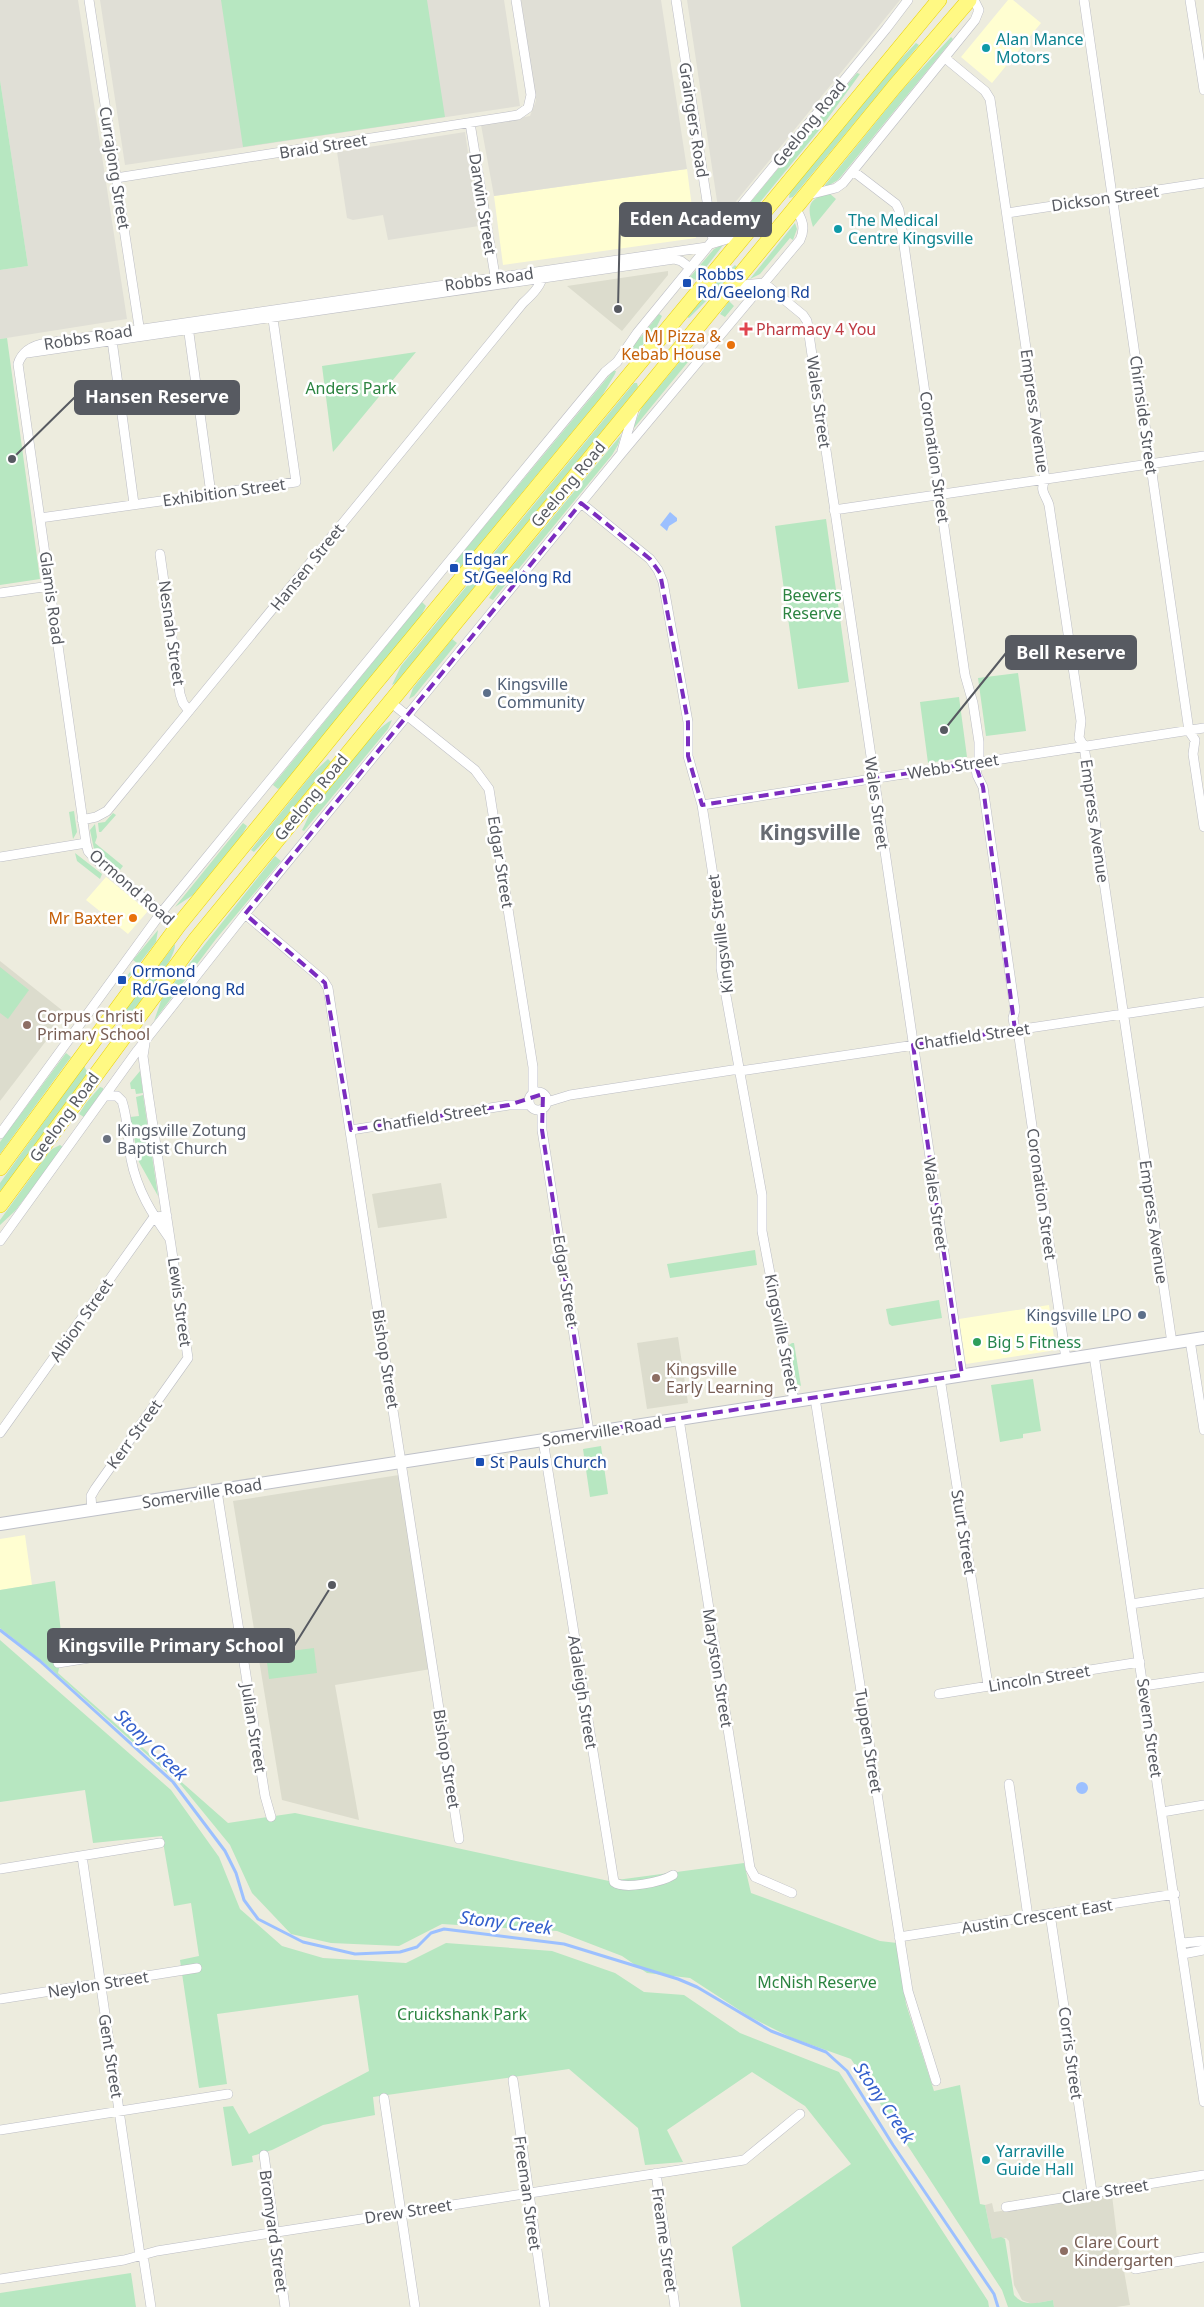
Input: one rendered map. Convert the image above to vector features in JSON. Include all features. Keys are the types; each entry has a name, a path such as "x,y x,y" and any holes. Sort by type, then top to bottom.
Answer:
{"highway":[{"name":"Geelong Road","path":"0,1168 178,926 372,687 939,0"},
{"name":"Geelong Road","path":"0,1204 196,939 895,86 969,0"},
{"path":"767,208 799,203"},
{"path":"627,377 657,376"},
{"path":"372,687 390,701"},
{"path":"178,926 196,939"}],"main road":[{"name":"Somerville Road","path":"0,1524 1204,1338"}],"street":[{"name":"Currajong Street","path":"89,0 140,333"},
{"name":"Braid Street","path":"116,178 518,115 528,108 531,94 516,0"},
{"name":"Graingers Road","path":"676,0 709,244"},
{"name":"Geelong Road","path":"0,1134 161,913 605,372 617,362 689,268 880,37 908,0"},
{"path":"799,203 819,191 838,187 853,171 976,18 979,8 974,0"},
{"name":"Chirnside Street","path":"1084,0 1189,730 1196,740 1193,754 1204,827"},
{"path":"1190,0 1204,90"},
{"name":"Empress Avenue","path":"945,58 990,97 1046,480 1042,486 1042,491 1049,506 1081,721 1079,738 1084,746 1172,1343"},
{"name":"Darwin Street","path":"470,122 496,282"},
{"name":"Coronation Street","path":"853,171 896,204 899,210 941,495 965,675 973,703 978,732 976,774 983,787 1015,1010 1013,1018 1066,1359"},
{"name":"Dickson Street","path":"1007,213 1204,184"},
{"name":"Geelong Road","path":"0,1241 145,1043 245,914 802,236 799,203"},
{"path":"709,244 746,233"},
{"name":"Robbs Road","path":"543,275 709,244"},
{"name":"Robbs Road","path":"22,355 38,344 140,333 543,275 674,259 681,261 689,268"},
{"name":"Hansen Street","path":"82,820 96,817 107,811 523,303 535,292 543,275"},
{"name":"Hansen Street","path":"523,303 530,277"},
{"path":"731,286 764,283"},
{"name":"Wales Street","path":"764,283 804,315 807,320 962,1375"},
{"name":"Exhibition Street","path":"40,518 296,482 273,313"},
{"path":"188,326 212,494"},
{"name":"Robbs Road","path":"22,355 112,340 140,333"},
{"path":"112,340 134,504"},
{"path":"624,351 623,367 627,377"},
{"name":"Glamis Road","path":"22,355 18,364 86,844"},
{"name":"Geelong Road","path":"621,454 637,400"},
{"path":"834,510 1204,456"},
{"name":"Kingsville Street","path":"582,503 646,556 660,573 688,722 688,756 702,805 723,937 721,968 762,1195 762,1231 794,1401"},
{"name":"Nesnah Street","path":"160,554 180,694 183,704 189,711"},
{"path":"0,593 50,586"},
{"name":"Edgar Street","path":"390,701 475,770 486,782 491,793 589,1432"},
{"name":"Webb Street","path":"702,805 1204,728"},
{"name":"Ormond Road","path":"0,857 86,844 92,857 178,926"},
{"name":"Bishop Street","path":"245,914 325,983 351,1130 459,1840"},
{"name":"Chatfield Street","path":"351,1130 570,1095 1204,1002"},
{"name":"Lewis Street","path":"145,1043 143,1056 188,1354 187,1362"},
{"name":"Lewis Street","path":"106,1096 117,1096 122,1102 132,1164 145,1203 171,1242"},
{"path":"154,1217 166,1216"},
{"name":"Albion Street","path":"0,1433 154,1217"},
{"path":"0,1231 12,1224"},
{"path":"1190,1340 1204,1430"},
{"name":"Severn Street","path":"1094,1355 1175,1894 1204,2102"},
{"name":"Kerr Street","path":"92,1510 92,1496 95,1489 187,1362"},
{"name":"Sturt Street","path":"940,1378 988,1686"},
{"name":"Tuppen Street","path":"815,1398 910,2002 936,2081"},
{"name":"Maryston Street","path":"679,1419 750,1868 756,1877 792,1893"},
{"name":"Adaleigh Street","path":"543,1440 612,1877 616,1884 623,1886 666,1879 673,1875"},
{"name":"Julian Street","path":"217,1491 265,1796 271,1817"},
{"path":"1132,1604 1204,1593"},
{"path":"58,1663 240,1634"},
{"name":"Lincoln Street","path":"938,1694 1140,1662"},
{"path":"1144,1686 1204,1677"},
{"path":"1009,1784 1028,1917"},
{"path":"1162,1812 1204,1805"},
{"path":"0,1868 160,1843"},
{"name":"Gent Street","path":"82,1856 150,2307"},
{"name":"Austin Crescent East","path":"900,1937 1175,1894"},
{"name":"Corris Street","path":"1050,1914 1092,2192"},
{"path":"1182,1943 1204,1941"},
{"path":"1183,1954 1204,1950"},
{"name":"Neylon Street","path":"0,2000 197,1968"},
{"name":"Freeman Street","path":"513,2080 545,2307"},
{"path":"0,2130 228,2094"},
{"path":"384,2098 415,2307"},
{"name":"Drew Street","path":"0,2279 124,2260 142,2255 274,2232 744,2160 800,2114"},
{"name":"Bromyard Street","path":"264,2155 285,2307"},
{"name":"Freame Street","path":"656,2173 675,2307"},
{"name":"Clare Street","path":"1006,2207 1204,2175"},
{"path":"1135,2269 1203,2258"}],"highlighted area":[{"path":"581,503 650,559 660,573 688,722 688,756 702,805 975,763 983,787 1015,1030 913,1045 962,1375 589,1432 542,1130 543,1094 509,1105 351,1130 325,983 245,914"}],"shaded area":[{"path":"0,0 78,0 127,319 0,339 0,270 28,266 0,80"},
{"path":"100,0 504,0 520,106 125,165"},
{"path":"521,0 661,0 687,169 494,196 481,125 530,116 536,101"},
{"path":"687,0 900,0 720,221"},
{"path":"1008,0 1013,0 1041,23 992,83 961,57"},
{"path":"465,132 479,226 388,240 383,215 353,220 347,218 337,152"},
{"path":"687,169 696,238 503,265 494,196"},
{"path":"668,271 668,275 622,331 567,286"},
{"path":"106,877 148,911 128,934 86,900"},
{"name":"Corpus Christi Primary School","path":"0,961 63,1011 44,1039 46,1041 0,1101"},
{"path":"441,1183 447,1218 378,1228 372,1194"},
{"path":"1049,1305 1056,1350 966,1364 959,1319"},
{"path":"678,1337 688,1403 647,1409 637,1343"},
{"path":"399,1475 431,1669 335,1685 359,1820 282,1800 233,1501"},
{"path":"25,1535 32,1585 0,1590 0,1539"},
{"name":"Clare Court Kindergarten","path":"1112,2195 1120,2262 1124,2271 1130,2305 1116,2307 1054,2307 1053,2300 1032,2304 1022,2300 1014,2285 1009,2241 1006,2238 992,2239 985,2205 992,2203 994,2212"}],"green space":[{"path":"221,0 427,0 445,117 243,147"},
{"path":"951,37 953,39 838,180 826,187 825,185 902,90"},
{"path":"916,43 919,45 793,197 789,198 790,191 883,78"},
{"path":"857,73 860,74 820,129 747,218 734,229 731,226"},
{"path":"0,80 28,266 0,270"},
{"path":"829,193 836,199 813,227 810,205 816,198"},
{"path":"795,223 797,229 793,240 790,238 760,274 750,279"},
{"path":"724,244 696,280 690,277 714,249"},
{"path":"735,265 737,267 719,288 715,284"},
{"path":"707,293 711,296 689,318 687,317"},
{"path":"729,301 734,306 725,317 720,314"},
{"path":"659,314 662,316 655,330 630,360 632,347 638,336 641,337"},
{"path":"7,338 40,579 0,585 0,339"},
{"name":"Anders Park","path":"416,352 339,445 333,452 322,366"},
{"path":"687,353 692,357 634,428 642,407"},
{"path":"613,371 616,371 615,374 602,396 460,568 454,563"},
{"path":"634,383 637,383 638,387 396,683 392,685 401,666"},
{"path":"621,435 612,455 493,600 489,598 501,580"},
{"name":"Beevers Reserve","path":"826,519 849,682 798,689 775,526"},
{"path":"422,602 426,606 421,616 278,789 273,785"},
{"path":"452,639 457,643 414,696 409,699 413,688"},
{"path":"1018,673 1026,731 986,736 978,678"},
{"path":"959,697 967,757 928,763 920,702"},
{"path":"392,720 388,729 304,831 302,830 313,809 339,775 374,735"},
{"path":"328,759 331,762 273,832 254,852 251,850 312,774"},
{"path":"74,811 77,832 73,839 69,812"},
{"path":"113,813 116,815 99,832 98,823 105,822"},
{"path":"243,823 247,826 242,835 193,895 175,907"},
{"path":"95,824 97,837 95,843 123,866 120,870 94,849 90,830"},
{"path":"75,853 102,874 100,879 77,861"},
{"path":"275,856 281,861 216,939 154,1021 162,998"},
{"path":"158,930 156,942 129,977 127,976 137,963 133,960"},
{"path":"175,944 174,952 163,972 125,1021 121,1020 120,1017"},
{"path":"0,967 29,990 8,1019 0,1013"},
{"path":"66,1053 71,1057 0,1154 0,1142"},
{"path":"84,1066 88,1073 0,1193 0,1183"},
{"path":"140,1071 143,1093 136,1094 135,1089 131,1089 130,1083"},
{"path":"100,1087 103,1090 84,1117 79,1114 86,1103"},
{"path":"143,1095 158,1196 139,1162 130,1117 139,1116 136,1097"},
{"path":"60,1145 63,1147 61,1151 15,1211 0,1225 0,1220 47,1155 52,1149"},
{"path":"755,1250 757,1265 670,1278 667,1264"},
{"path":"939,1300 942,1318 892,1326 889,1324 886,1309"},
{"path":"794,1343 801,1386 797,1384 789,1345"},
{"path":"1033,1379 1041,1431 1023,1434 1023,1438 1000,1442 991,1385"},
{"path":"601,1446 608,1494 590,1497 583,1449"},
{"name":"McNish Reserve","path":"55,1581 63,1649 58,1673 228,1823 295,1813 609,1881 744,1863 751,1893 880,1941 897,1943 906,2004 934,2091 960,2085 980,2204 985,2205 992,2239 1001,2237 1005,2239 1014,2295 1027,2303 1053,2300 1054,2307 1008,2307 1002,2290 851,2059 792,2038 750,2017 690,1978 647,1973 622,1956 557,1931 442,1924 399,1946 331,1943 291,1934 252,1893 230,1845 181,1785 43,1662 0,1628 0,1590"},
{"name":"Cruickshank Park","path":"0,1640 171,1790 219,1857 240,1909 282,1946 323,1958 406,1963 446,1943 552,1951 615,1973 644,1992 684,1995 740,2033 839,2072 988,2301 989,2307 741,2307 732,2247 851,2164 805,2106 752,2072 667,2130 683,2162 645,2165 638,2128 569,2069 373,2097 375,2115 323,2125 272,2150 252,2156 253,2162 232,2166 223,2107 233,2106 249,2134 369,2071 358,1995 217,2014 227,2084 199,2088 180,1960 199,1956 191,1903 174,1906 162,1836 93,1843 85,1790 0,1802"},
{"path":"314,1648 317,1673 269,1679 266,1654"},
{"path":"131,2273 136,2307 0,2307 0,2293"}],"water":[{"path":"670,512 677,518 677,521 669,526 667,531 660,525"},
{"path":"1082,1782 1088,1788 1082,1794 1076,1788"}],"waterway":[{"name":"Stony Creek","path":"0,1630 40,1661 173,1782 225,1851 236,1873 244,1900 258,1919 303,1942 355,1954 400,1952 417,1947 431,1933 444,1929 564,1944 678,1979 697,1987 771,2031 826,2052 847,2071 893,2145 994,2294 998,2307"}],"place":[{"name":"Alan Mance Motors","path":"986,48"},
{"name":"The Medical Centre Kingsville","path":"838,229"},
{"name":"Robbs Rd/Geelong Rd","path":"687,283"},
{"name":"Eden Academy","path":"618,309"},
{"name":"Pharmacy 4 You","path":"746,329"},
{"name":"MJ Pizza & Kebab House","path":"731,345"},
{"name":"Hansen Reserve","path":"12,459"},
{"name":"Edgar St/Geelong Rd","path":"454,568"},
{"name":"Kingsville Community","path":"487,693"},
{"name":"Bell Reserve","path":"944,730"},
{"name":"Mr Baxter","path":"133,918"},
{"name":"Ormond Rd/Geelong Rd","path":"122,980"},
{"name":"Corpus Christi Primary School","path":"27,1025"},
{"name":"Kingsville Zotung Baptist Church","path":"107,1139"},
{"name":"Kingsville LPO","path":"1142,1315"},
{"name":"Big 5 Fitness","path":"977,1342"},
{"name":"Kingsville Early Learning","path":"656,1378"},
{"name":"St Pauls Church","path":"480,1462"},
{"name":"Kingsville Primary School","path":"332,1585"},
{"name":"Yarraville Guide Hall","path":"986,2160"},
{"name":"Clare Court Kindergarten","path":"1064,2251"}],"district":[{"name":"Kingsville","path":"810,833"}]}
